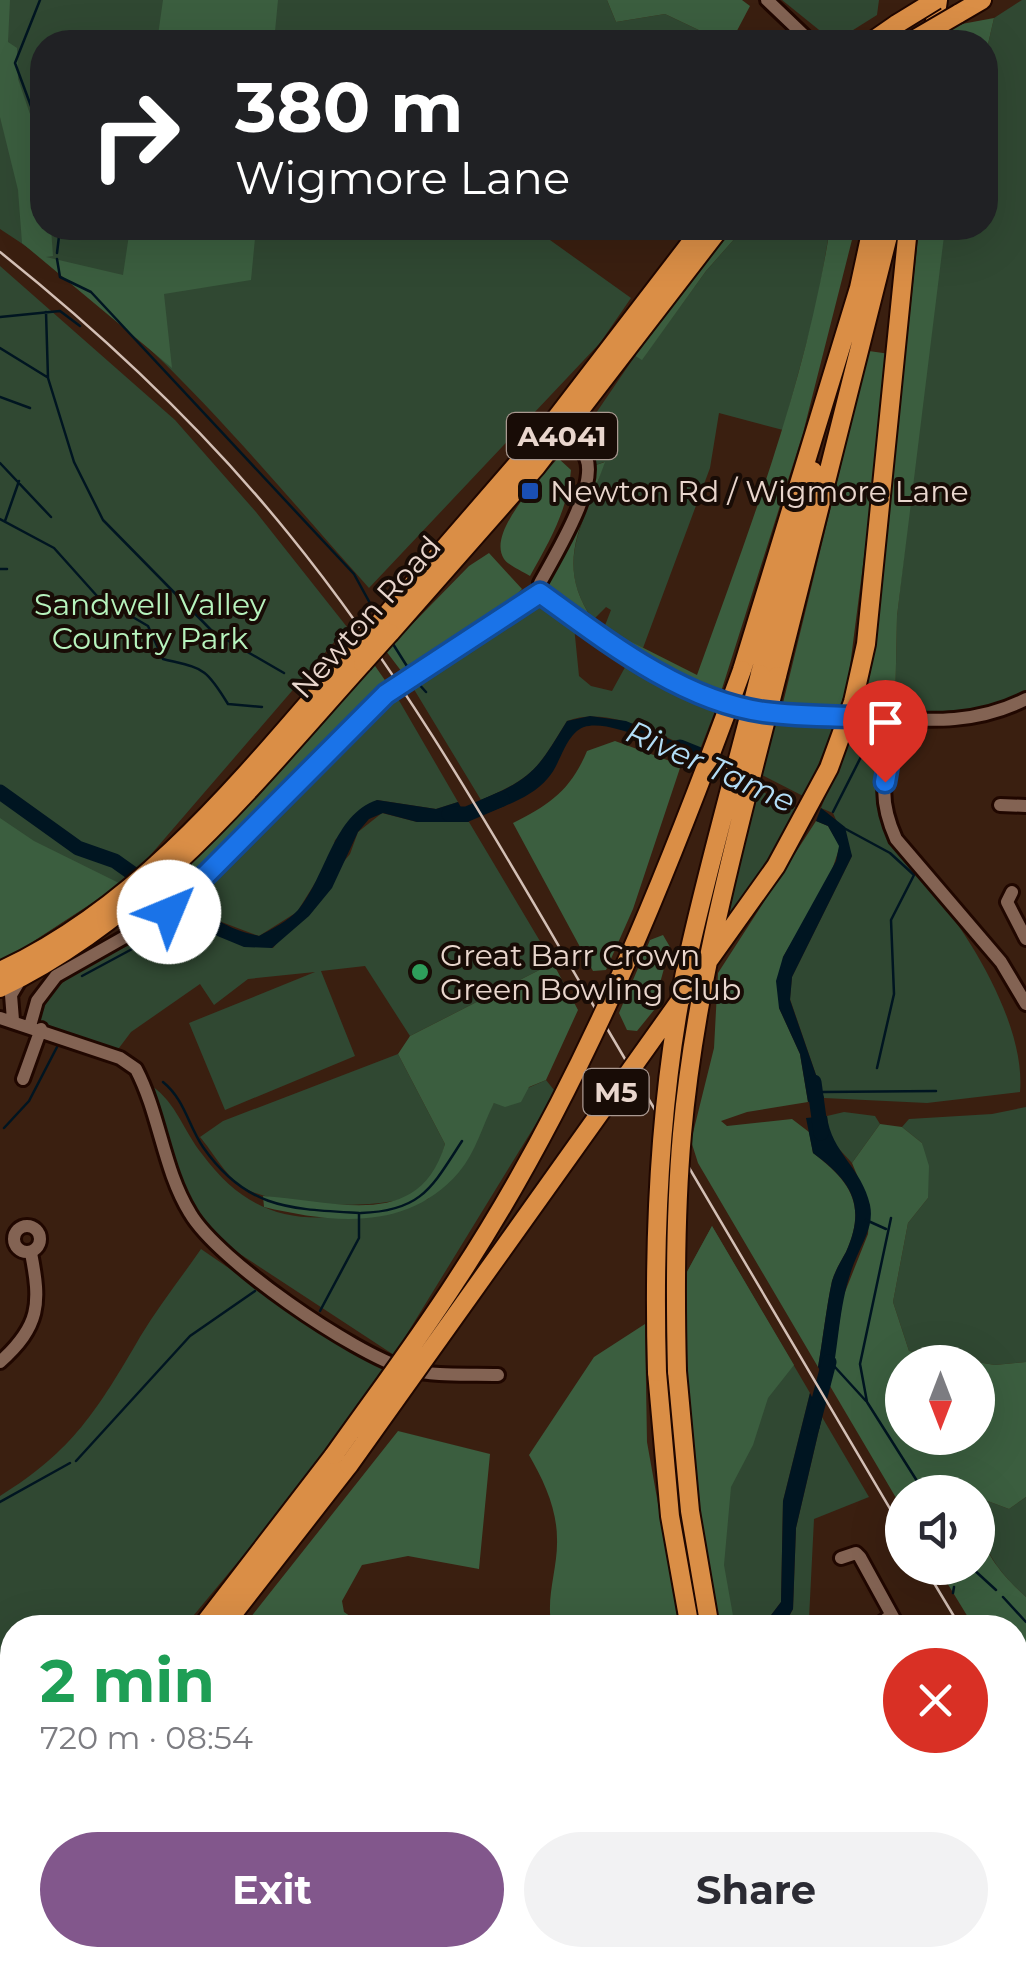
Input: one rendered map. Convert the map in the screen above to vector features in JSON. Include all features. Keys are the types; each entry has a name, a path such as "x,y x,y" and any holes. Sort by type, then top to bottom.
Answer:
{"highway":[{"path":"912,30 916,0"},
{"path":"888,30 936,0"},
{"path":"931,30 936,0"},
{"path":"931,30 982,0"},
{"name":"Newton Road","path":"556,431 693,240"},
{"path":"687,247 704,240"},
{"name":"Newton Road","path":"0,988 35,977 160,870 386,627 556,431 707,240"},
{"name":"M5","path":"688,1615 670,1516 657,1372 656,1226 672,1054 688,962 869,240"},
{"name":"M5","path":"708,1615 690,1511 677,1371 676,1226 692,1054 759,674 886,240"},
{"name":"M5","path":"231,1615 776,866 829,768 853,702 870,604 907,240"},
{"name":"M5","path":"212,1615 342,1460 458,1280 536,1143 624,967 759,674"},
{"name":"Newton Road","path":"0,971 133,894"}],"street":[{"path":"767,0 798,30"},
{"path":"498,1375 441,1377 403,1368 359,1349 232,1263 207,1240 188,1210 136,1069 120,1058 7,1019 10,995 35,977 65,969 169,912 386,694 540,593 587,475 584,453 556,431"},
{"path":"540,593 634,658 706,695 762,712 973,720 1026,699"},
{"path":"880,718 892,749"},
{"path":"916,720 892,749 885,782 886,818 896,839 989,947 1026,1004"},
{"path":"1000,805 1021,805 1015,789"},
{"path":"1005,898 1026,939"},
{"path":"24,1079 36,1028 35,977"},
{"path":"0,1362 34,1326 38,1280 31,1253"},
{"path":"841,1558 856,1553 860,1557 890,1615"}],"green space":[{"path":"0,0 607,0 616,22 665,14 699,30 30,30 30,240 550,240 631,298 600,343 369,588 241,443 151,350 103,306 0,229"},
{"path":"0,0 10,0 8,42 17,48 18,79 30,114 30,240 52,240 53,256 46,257 123,275 128,240 255,240 251,280 164,294 172,368 22,243 18,190 0,117"},
{"path":"163,0 278,0 275,30 159,30"},
{"path":"607,0 742,0 750,6 737,30 699,30 665,14 616,22"},
{"path":"782,0 879,0 877,15 853,30 819,30"},
{"path":"1026,0 1026,694 962,711 895,710 897,616 938,259 942,240 998,240 998,30 991,30 994,18"},
{"path":"994,18 991,30 950,30 951,26"},
{"path":"722,240 733,240 706,271 642,360 635,356"},
{"path":"733,240 828,240 817,304 783,430 719,413 710,468 643,648 604,628 611,610 606,607 593,620 575,578 576,541 604,462 593,466 581,435 635,356 642,359"},
{"path":"828,240 852,240 803,433 720,695 677,675 604,628 697,675 756,510 807,342"},
{"path":"918,240 944,240 897,616 895,710 861,705 876,630"},
{"name":"Sandwell Valley Country Park","path":"0,266 175,420 256,512 347,627 147,859 121,884 0,963"},
{"path":"869,351 890,354 848,682 841,706 783,703"},
{"path":"558,458 571,470 566,499 530,576 504,559 500,548 503,534 518,506"},
{"path":"605,462 582,522 574,560 575,579 593,620 590,622 546,594 545,579 593,466"},
{"path":"489,553 522,589 501,611 405,676 386,651 469,566"},
{"path":"540,605 574,626 579,676 591,686 612,691 629,660 667,688 717,706 699,752 635,724 583,717 567,721 533,770 481,800 412,686"},
{"path":"373,663 389,686 187,885 176,878"},
{"path":"397,697 458,802 436,809 377,800 335,840 330,859 297,912 259,936 211,918 191,894"},
{"path":"776,720 835,723 805,797 762,775"},
{"path":"856,722 879,724 884,753 880,808 886,836 941,902 990,980 1014,1037 1020,1092 927,1103 824,1098 790,999 792,977 852,856 833,813 821,808"},
{"path":"615,741 681,765 633,909 606,970 593,971 513,823 558,795 587,751"},
{"path":"758,790 800,809 722,931"},
{"path":"382,813 417,822 469,822 553,963 410,1036 365,966 321,971 355,1056 225,1110 189,1023 315,972 248,979 214,1005 200,984 131,1032 116,1052 36,1022 43,1006 65,981 92,963 139,940 150,941 155,932 160,934 181,921 273,948 350,854 358,832"},
{"path":"0,818 34,841 121,884 0,963"},
{"path":"816,821 828,826 840,846 829,879 783,957 779,1008 800,1054 808,1102 747,1112 721,1121 727,1126 792,1119 809,1132 813,1153 837,1174 852,1196 855,1221 832,1281 818,1367 698,1163 691,1141 714,1048 718,973"},
{"path":"663,935 670,947 660,983 663,999 637,1031 627,1030 619,1013 650,940"},
{"path":"553,963 578,1010 546,1080 529,1087 521,1102 505,1107 494,1103 465,1164 439,1191 417,1205 368,1218 316,1217 264,1207 263,1196 370,1205 394,1201 415,1190 433,1172 445,1144 398,1054 410,1036"},
{"path":"398,1054 445,1144 430,1181 406,1198 334,1205 261,1195 233,1179 200,1137 223,1121"},
{"path":"546,1080 554,1090 542,1114 394,1355 214,1237 191,1207 152,1086 174,1109 202,1154 227,1182 252,1201 278,1212 333,1217 428,1199 494,1103"},
{"path":"1026,1107 1026,1362 995,1365 995,1345 907,1345 893,1302 908,1223 928,1198 922,1143 902,1127 909,1119 992,1114"},
{"path":"844,1112 875,1116 880,1124 852,1163 829,1138 827,1116"},
{"path":"880,1124 902,1127 922,1143 929,1166 928,1198 908,1223 893,1302 907,1345 885,1345 885,1455 995,1455 995,1365 1026,1362 1026,1497 1009,1509 995,1504 995,1475 885,1475 885,1479 830,1386 843,1297 868,1234 870,1206 852,1163"},
{"path":"712,1226 810,1393 783,1501 781,1602 771,1615 714,1615 682,1281"},
{"path":"712,1226 794,1365 768,1398 753,1445 731,1487 724,1565 733,1615 712,1615 707,1589 683,1378 682,1281"},
{"path":"201,1249 345,1348 386,1367 284,1506 194,1615 0,1615 0,1496 47,1462 82,1427"},
{"path":"645,1324 647,1442 678,1615 551,1615 557,1550 555,1517 529,1455 594,1357"},
{"path":"822,1417 869,1497 814,1519 809,1615 790,1615 796,1528"},
{"path":"398,1431 490,1454 479,1569 408,1556 362,1565 342,1601 348,1615 252,1615"},
{"path":"1026,1497 1026,1597 995,1562 995,1504 1009,1509"},
{"path":"995,1563 1026,1597 1026,1615 967,1615 948,1585 995,1585"}],"water":[{"path":"590,716 626,721 699,752 697,759 624,731 595,725 584,727 572,736 542,784 520,799 487,813 481,800 533,770 567,721"},
{"path":"377,800 436,809 458,802 469,822 417,822 383,813 369,819 358,832 332,888 309,916 272,948 244,947 181,921 165,935 155,932 191,894 220,922 239,930 259,936 274,928 294,914 308,896 350,819"},
{"path":"821,808 845,827 852,856 792,977 790,1000 824,1098 808,1102 800,1054 779,1008 776,981 783,957 836,861 839,846 828,826 816,821"},
{"path":"827,1116 834,1140 866,1192 871,1212 868,1232 846,1288 830,1386 818,1367 832,1281 852,1235 855,1207 846,1184 813,1153 806,1118"},
{"path":"810,1393 822,1417 796,1528 793,1609 790,1615 771,1615 781,1602 783,1501"}],"waterway":[{"path":"30,104 15,63 40,0"},
{"path":"57,253 59,240"},
{"path":"57,259 60,277 91,292 354,574 377,616"},
{"path":"0,317 60,311 80,326"},
{"path":"46,312 48,378 74,462 103,520 213,632 284,673"},
{"path":"0,348 47,377"},
{"path":"0,397 30,408"},
{"path":"0,463 51,517"},
{"path":"5,521 19,481"},
{"path":"0,519 54,548 97,596 148,626 163,659 202,671 228,704 262,707"},
{"path":"0,569 7,569"},
{"path":"393,644 410,671"},
{"path":"417,682 426,692"},
{"name":"River Tame","path":"680,747 742,772"},
{"path":"833,812 866,747"},
{"name":"River Tame","path":"0,792 78,848 115,861 188,913"},
{"name":"River Tame","path":"449,814 467,814 502,799"},
{"path":"842,827 890,853 914,875 891,920 894,994 877,1068"},
{"path":"82,976 160,934"},
{"path":"4,1128 29,1101 57,1047"},
{"path":"163,1082 181,1105 203,1147 236,1183 271,1202 291,1207 359,1213 359,1238 320,1311"},
{"name":"River Tame","path":"814,1082 821,1133"},
{"path":"823,1092 936,1091"},
{"path":"361,1213 398,1207 423,1194 462,1141"},
{"path":"891,1218 860,1364 867,1402 913,1475"},
{"path":"866,1220 886,1229"},
{"path":"76,1461 190,1336 255,1291"},
{"name":"River Tame","path":"812,1427 829,1362"},
{"path":"834,1366 866,1401"},
{"path":"0,1502 70,1463"},
{"path":"991,1585 996,1590"},
{"path":"953,1593 954,1587"},
{"path":"1003,1597 1020,1615"}],"railway":[{"path":"0,252 115,350 222,457 288,533 376,650 494,835 885,1500"},
{"path":"935,1585 953,1615"}],"place":[{"name":"Newton Rd / Wigmore Lane","path":"530,491"},
{"name":"Great Barr Crown Green Bowling Club","path":"420,972"}],"route":[{"path":"169,912 386,694 540,593 634,658 706,695 762,712 880,718 892,741 885,782"}]}
